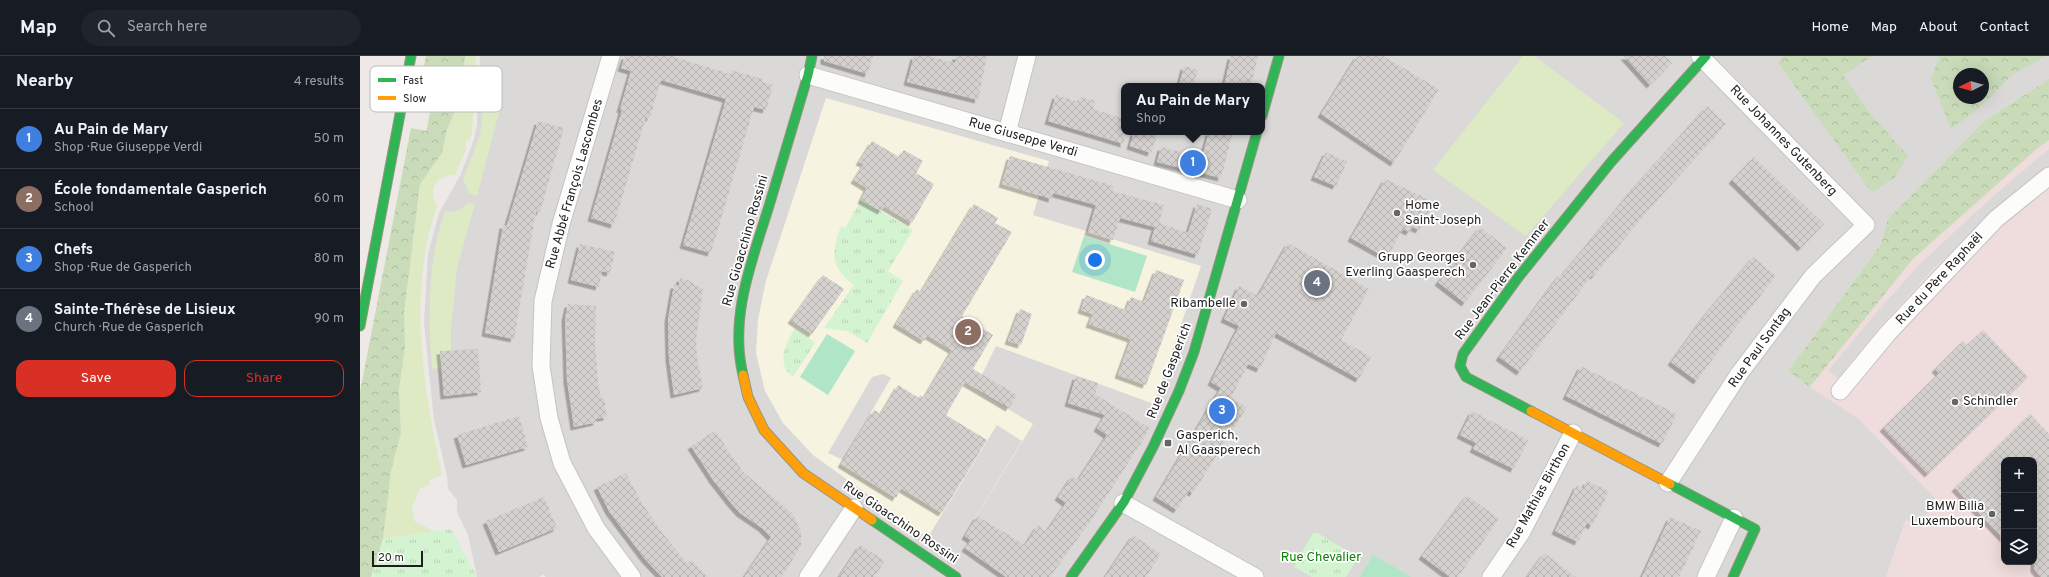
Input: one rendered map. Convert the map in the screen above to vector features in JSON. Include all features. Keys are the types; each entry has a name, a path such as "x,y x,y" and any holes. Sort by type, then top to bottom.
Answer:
{"street":[{"path":"409,66 411,56"},
{"name":"Rue Abbé François Lascombes","path":"611,56 561,224 543,301 541,366 550,418 562,463 596,528 632,577"},
{"name":"Rue Gioacchino Rossini","path":"812,56 808,76 747,278 739,315 738,355 748,397 764,430 803,473 956,577"},
{"path":"1007,133 1027,56"},
{"path":"1265,106 1280,56"},
{"name":"Rue Johannes Gutenberg","path":"1703,57 1866,225"},
{"name":"Rue Jean-Pierre Kemmer","path":"1703,57 1611,162 1517,278 1463,354 1460,366 1466,377 1755,529 1733,577"},
{"name":"Rue Giuseppe Verdi","path":"808,76 1238,200"},
{"path":"360,326 400,112"},
{"name":"Rue de Gasperich","path":"1071,577 1123,503 1153,450 1183,382 1194,352 1256,135"},
{"name":"Rue du Père Raphaël","path":"1840,392 1888,333 1996,219 2049,176"},
{"name":"Rue Paul Sontag","path":"1668,483 1739,374 1813,276 1866,225"},
{"name":"Rue Mathias Birthon","path":"1491,577 1521,533 1573,433"},
{"path":"1123,503 1255,577"},
{"path":"808,577 854,508"},
{"path":"1706,577 1737,520"}],"shaded area":[{"path":"480,56 2049,56 2049,79 1984,121 1888,219 1881,244 1788,371 1859,419 1936,499 1918,530 1906,519 1886,577 546,577 544,574 539,577 477,577 468,535 457,512 457,500 448,489 447,476 434,420 424,323 428,254 439,213 461,174 474,139 478,112 502,112 502,66 480,66"},
{"path":"505,58 580,77 570,115 502,96 502,67"},
{"path":"826,98 1049,161 1033,215 1201,266 1154,404 996,346 975,389 1033,424 954,553 927,537 813,455 783,423 765,391 756,353 758,319 766,281"},
{"path":"2049,140 2049,577 1886,577 1906,519 1918,530 1936,499 1859,419 1810,387 1913,259 2039,147"},
{"path":"2049,149 2049,167 2020,189 1933,269 1886,320 1838,378 1828,371 1875,314 1921,263 1989,200"},
{"path":"1305,212 1387,258 1369,289 1288,243"},
{"path":"883,374 891,378 843,460 828,453 872,377"},
{"path":"997,425 1022,441 954,553 928,537"},
{"path":"591,539 612,571 604,577 546,577 544,574"},
{"path":"1729,542 1735,556 1724,577 1711,577"}],"green space":[{"path":"426,56 465,56 464,66 424,66"},
{"path":"465,56 476,56 475,66 464,66"},
{"path":"1523,56 1534,56 1624,123 1526,236 1433,170"},
{"path":"1784,56 1873,56 1843,75 1871,114 1908,156 1895,177 1872,193 1778,63"},
{"path":"1939,56 2046,56 2012,75 1989,98 1989,68 1953,68 1953,104 1983,104 1951,129 1931,79"},
{"path":"2049,79 2049,140 2039,147 1913,259 1810,387 1788,371 1881,244 1888,219 1984,121"},
{"path":"430,112 455,112 447,129 442,153 420,184 404,313 405,348 399,389 401,433 391,471 383,539 371,577 360,577 360,392 411,128 426,131"},
{"path":"455,112 473,112 470,140 467,140 465,146 467,147 455,175 448,176 438,181 433,189 434,200 437,206 428,239 422,272 420,306 424,374 442,475 429,480 430,485 420,488 412,507 415,522 434,531 383,539 391,471 401,433 399,389 405,348 404,313 420,184 442,153 447,129"},
{"path":"482,112 499,112 477,196 469,194 463,180 479,138"},
{"path":"861,200 913,230 888,271 903,281 867,343 847,331 824,328 854,285 840,272 834,252 841,226 845,228"},
{"path":"468,203 475,204 457,268 451,328 451,351 440,351 441,368 432,369 430,289 439,231 445,211 452,212 458,210"},
{"path":"1084,236 1147,256 1135,292 1072,272"},
{"path":"795,328 815,343 793,377 784,366 783,360 788,340"},
{"path":"827,334 855,351 828,395 800,377"},
{"path":"451,529 477,577 371,577 383,539"},
{"name":"Rue Chevalier","path":"1314,531 1358,557 1346,577 1312,577 1294,567"},
{"name":"Rue Chevalier","path":"1373,555 1411,577 1360,577"}],"building":[{"path":"625,56 671,56 730,74 731,70 763,79 762,82 773,85 766,110 754,107 711,253 683,245 726,99 661,80 650,118 646,117 614,225 591,218 622,110 620,109 631,71 621,68"},
{"path":"824,56 873,56 868,74 824,61"},
{"path":"914,56 928,56 955,63 956,56 987,56 978,100 907,82"},
{"path":"1231,56 1258,56 1252,83 1225,83"},
{"path":"1357,56 1383,56 1439,89 1394,163 1321,114"},
{"path":"1624,56 1665,56 1672,63 1650,85"},
{"path":"1184,66 1198,70 1194,83 1180,83"},
{"path":"1056,95 1079,102 1081,97 1095,101 1093,109 1121,118 1121,135 1124,135 1124,144 1048,121"},
{"path":"1707,106 1726,124 1644,215 1594,276 1592,275 1520,372 1499,357 1560,274 1562,275 1637,184"},
{"path":"538,121 564,128 540,212 536,211 514,339 485,333 503,225 507,225"},
{"path":"1133,135 1157,135 1151,153 1130,146"},
{"path":"1208,135 1232,135 1221,178 1157,162 1161,147 1202,157"},
{"path":"872,141 899,157 904,150 923,161 916,173 934,184 912,223 884,206 881,211 861,200 867,188 854,180 864,164 859,162"},
{"path":"1326,152 1347,162 1336,186 1314,177"},
{"path":"1010,156 1114,186 1112,191 1164,205 1159,223 1188,233 1197,204 1212,209 1198,255 1151,241 1155,227 1120,218 1113,240 1088,232 1096,205 1053,193 1052,199 1002,184"},
{"path":"1754,157 1824,224 1801,248 1732,180"},
{"name":"Home Saint-Joseph","path":"1385,179 1434,202 1419,230 1413,227 1409,232 1403,229 1387,258 1351,238"},
{"path":"974,204 998,218 995,223 1012,232 962,316 993,335 973,369 1017,395 1009,408 965,382 946,415 987,440 942,513 901,488 896,498 841,464 874,410 881,414 898,385 919,398 920,395 924,398 952,350 927,335 924,341 896,324 917,289 921,292"},
{"name":"Grupp Georges Everling Gaasperech","path":"1480,227 1507,248 1465,303 1438,282"},
{"path":"1288,243 1369,289 1341,340 1371,357 1359,379 1276,333 1260,369 1248,364 1231,398 1247,407 1193,493 1189,491 1177,510 1156,497 1221,388 1211,382 1239,326 1224,319 1239,286 1258,296"},
{"path":"580,244 615,252 610,273 602,271 599,287 571,280"},
{"path":"1753,257 1776,276 1735,328 1697,381 1671,362 1705,315"},
{"path":"1156,270 1184,280 1146,385 1118,375 1131,339 1089,324 1093,314 1081,310 1086,295 1126,310 1131,297 1144,302"},
{"path":"823,275 844,289 812,334 791,320"},
{"path":"680,278 688,280 703,289 696,340 697,357 703,388 674,395 669,358 668,319 674,285 679,285"},
{"path":"568,304 596,306 595,344 598,382 601,398 604,398 607,417 596,419 597,422 574,427 567,380 565,318"},
{"path":"1020,309 1032,314 1021,345 1008,341"},
{"name":"Schindler","path":"1983,330 2028,377 1928,474 1883,428 1939,373 1935,369 1963,341 1967,345"},
{"path":"478,349 481,392 444,396 440,351"},
{"path":"1581,366 1677,414 1662,444 1566,396"},
{"path":"1076,376 1098,383 1095,394 1149,428 1143,440 1092,519 1050,577 1006,577 965,548 971,540 965,536 977,516 1025,545 1038,525 1046,532 1066,503 1058,497 1072,476 1078,480 1107,435 1097,428 1105,415 1068,403"},
{"path":"1472,411 1528,440 1514,469 1473,449 1476,443 1460,435"},
{"name":"BMW Bilia Luxembourg","path":"2030,414 2049,434 2049,577 2041,577 2034,569 2034,565 2037,565 2037,457 2001,457 2001,536 1955,488"},
{"path":"519,416 528,447 466,465 457,435"},
{"path":"715,431 743,472 793,514 801,532 801,546 782,577 744,577 771,537 762,528 740,513 731,503 713,480 691,446"},
{"path":"626,473 643,505 664,535 687,563 691,560 708,577 662,577 645,559 609,511 597,487"},
{"path":"1587,481 1609,491 1592,526 1587,523 1578,542 1555,531 1577,485 1583,489"},
{"path":"1467,495 1499,519 1458,577 1450,577 1422,556"},
{"path":"544,497 557,528 499,552 486,521"},
{"path":"1670,517 1701,531 1679,577 1642,577"},
{"path":"1133,535 1161,554 1146,577 1105,577"},
{"path":"860,545 885,561 874,577 839,577"},
{"path":"1544,553 1576,577 1527,577"}],"traffic: fast":[{"path":"409,66 411,56"},
{"path":"743,375 739,353 739,332 744,289 808,75 812,56"},
{"path":"1265,105 1279,56"},
{"path":"1531,411 1466,377 1460,366 1463,354 1517,279 1611,162 1706,56"},
{"path":"360,326 400,112"},
{"path":"1071,577 1124,502 1153,447 1179,391 1194,352 1256,135"},
{"path":"1670,484 1755,529 1733,577"},
{"path":"872,520 956,577"}],"traffic: slow":[{"path":"743,375 748,397 764,430 803,473 872,520"},
{"path":"1531,411 1670,484"}],"place":[{"name":"Au Pain de Mary","path":"1193,163"},
{"name":"Home Saint-Joseph","path":"1397,213"},
{"name":"Grupp Georges Everling Gaasperech","path":"1473,265"},
{"name":"Sainte-Thérèse de Lisieux","path":"1317,283"},
{"name":"Ribambelle","path":"1244,304"},
{"name":"École fondamentale Gasperich","path":"968,332"},
{"name":"Schindler","path":"1955,402"},
{"name":"Chefs","path":"1222,411"},
{"name":"Gasperich, Al Gaasperech","path":"1168,443"},
{"name":"BMW Bilia Luxembourg","path":"1992,514"}]}
